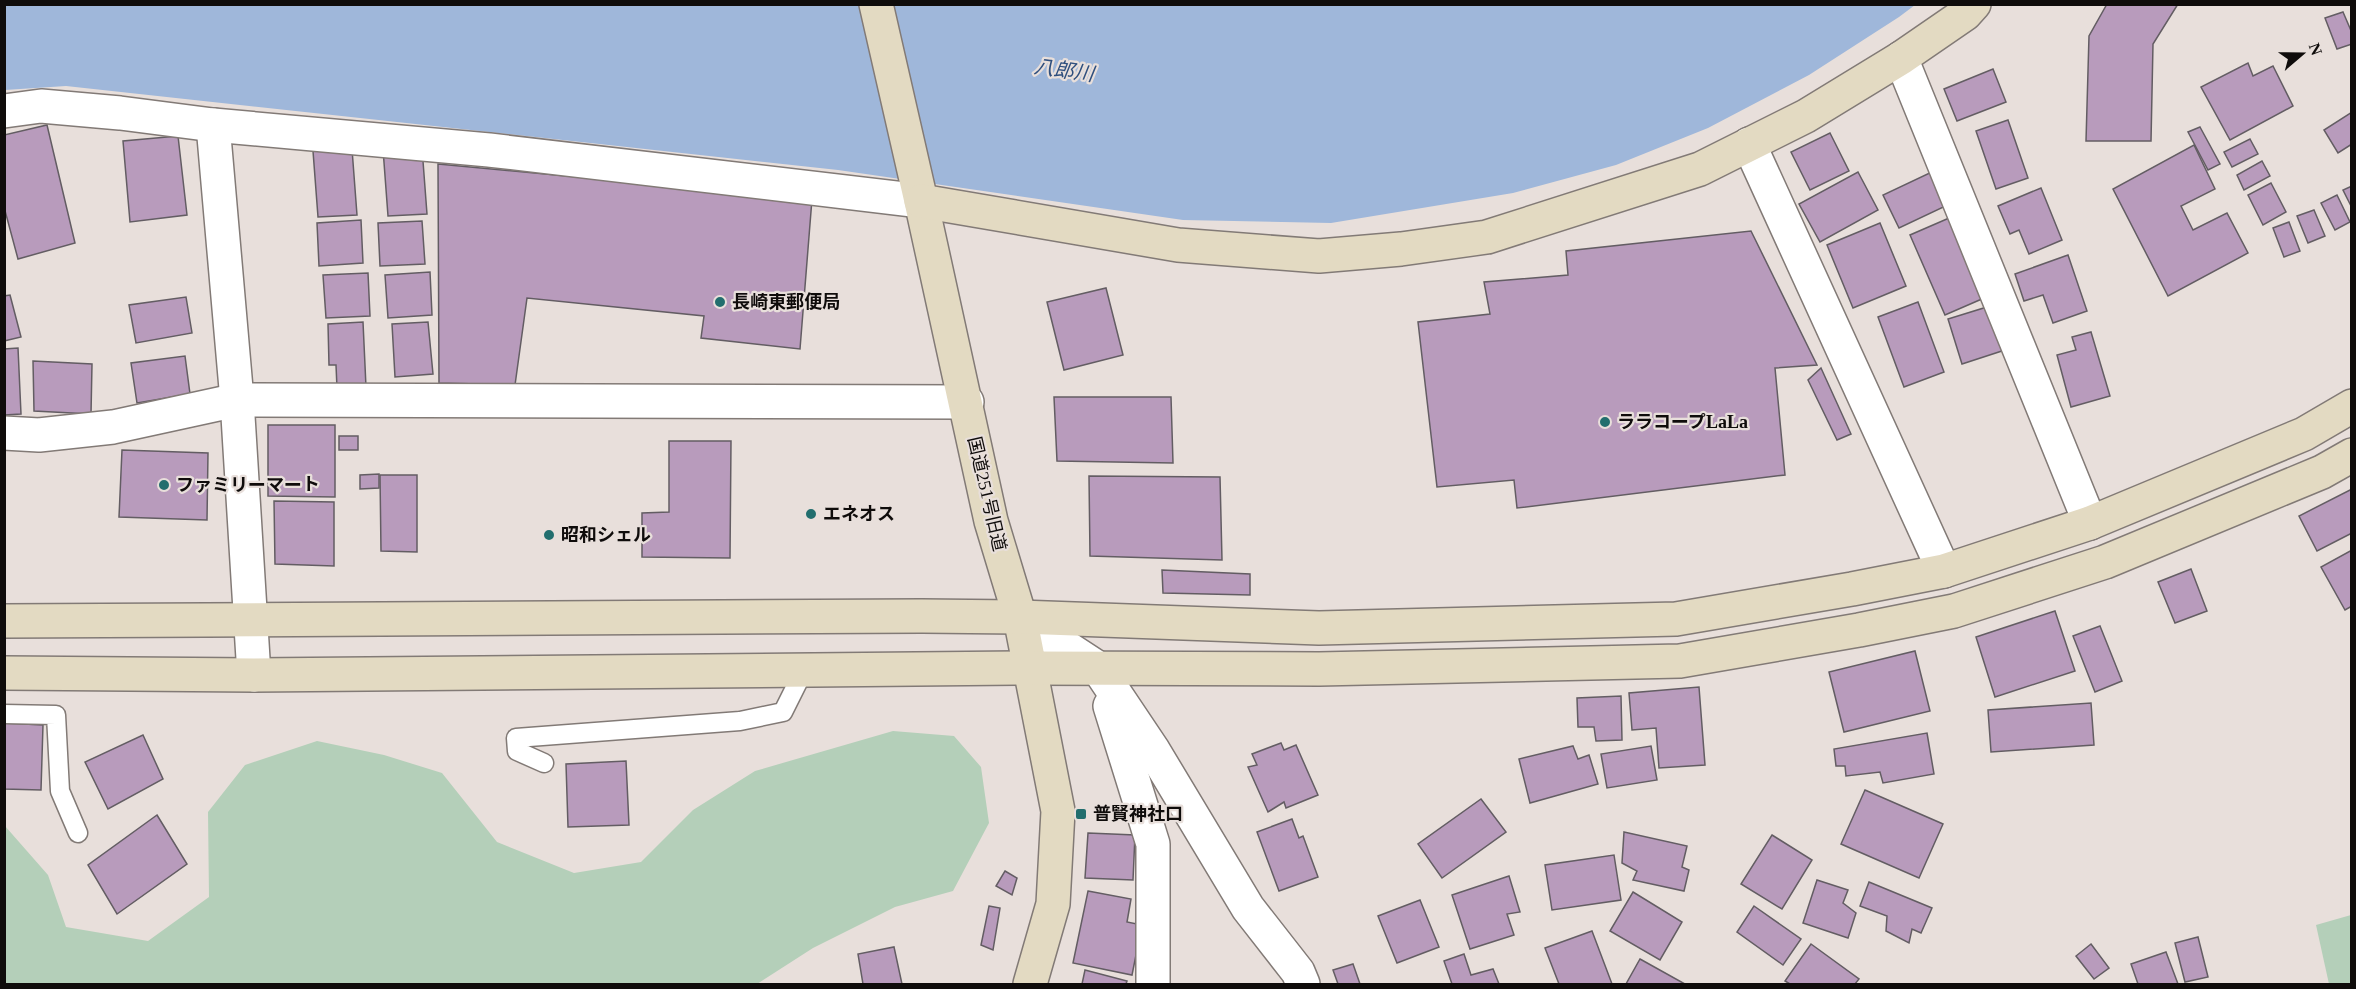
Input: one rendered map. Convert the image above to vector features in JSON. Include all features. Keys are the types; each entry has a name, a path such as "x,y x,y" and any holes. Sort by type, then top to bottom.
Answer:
{"street":[{"name":"国道251号旧道","path":"876,4 992,521 1020,617 1028,668 1058,811 1053,904 1030,984"},
{"path":"4,111 41,106 213,125 919,192 1178,245 1319,256 1401,249 1487,237 1700,169 1806,116 1901,57 1965,14 1974,4"},
{"path":"1901,57 2090,523"},
{"path":"213,125 237,400 254,675"},
{"path":"1749,144 1944,571"},
{"path":"4,433 39,435 113,427 237,400 967,402"},
{"path":"4,621 1020,617 1319,628 1676,619 1944,571 2090,523 2304,434 2352,406"},
{"path":"4,673 254,675 1028,668 1319,669 1680,660 1815,638 1954,611 2105,562 2322,472 2352,455"},
{"path":"1020,617 1098,668 1153,750 1248,908 1298,972 1303,984"},
{"path":"1098,668 1153,844 1153,984"}],"lane":[{"path":"544,763 517,751 516,738 740,721 783,712 804,670"},
{"path":"4,714 56,715 60,791 78,833"}],"green space":[{"path":"893,731 954,736 981,767 989,823 953,891 895,907 813,948 757,984 5,984 5,826 48,875 66,927 148,941 209,897 208,812 245,765 317,741 384,755 442,773 497,842 574,873 641,862 693,810 755,771"},
{"path":"2351,915 2351,984 2329,984 2316,925"}],"water":[{"name":"八郎川","path":"5,4 1915,5 1809,75 1708,128 1616,165 1513,193 1331,223 1183,220 838,170 66,86 5,90"}],"building":[{"path":"2107,4 2178,4 2153,44 2151,141 2086,141 2089,36"},
{"path":"2343,12 2352,33 2352,44 2337,49 2325,18"},
{"path":"2248,63 2253,76 2273,66 2293,106 2230,140 2201,87"},
{"path":"1993,69 2006,102 1957,121 1944,89"},
{"path":"2352,112 2352,144 2338,153 2324,130"},
{"path":"2008,120 2028,178 1996,189 1976,131"},
{"path":"47,125 75,243 18,259 4,207 4,135"},
{"path":"2200,127 2220,164 2208,170 2188,132"},
{"path":"1830,133 1849,171 1810,190 1791,152"},
{"path":"178,136 187,215 130,222 123,141"},
{"path":"2250,139 2258,154 2232,167 2224,152"},
{"path":"2194,145 2215,189 2181,206 2193,230 2227,213 2248,253 2168,296 2113,189"},
{"path":"422,148 427,214 388,216 383,149"},
{"path":"352,149 357,215 318,217 313,151"},
{"path":"2262,161 2270,176 2244,190 2237,175"},
{"name":"長崎東郵便局","path":"438,164 812,199 800,349 701,338 704,316 527,298 515,385 439,383"},
{"path":"1936,170 1952,203 1899,228 1883,195"},
{"path":"1858,172 1878,210 1820,242 1799,204"},
{"path":"2271,183 2286,212 2263,225 2248,195"},
{"path":"2352,186 2352,208 2343,190"},
{"path":"2041,188 2062,240 2029,254 2019,230 2010,234 1998,206"},
{"path":"2337,195 2350,222 2335,230 2321,203"},
{"path":"2314,210 2325,236 2308,243 2297,216"},
{"path":"1956,215 1991,295 1945,315 1910,235"},
{"path":"361,220 363,263 319,266 317,223"},
{"path":"422,221 425,264 380,266 378,223"},
{"path":"2289,222 2300,251 2284,257 2273,228"},
{"path":"1880,223 1906,286 1853,308 1827,245"},
{"name":"ララコープLaLa","path":"1751,231 1817,365 1775,368 1785,475 1517,508 1514,480 1437,487 1418,322 1490,314 1484,282 1568,275 1566,251"},
{"path":"2068,255 2087,311 2053,323 2043,295 2024,301 2015,274"},
{"path":"430,272 432,315 388,318 385,275"},
{"path":"368,273 370,316 326,318 323,275"},
{"path":"1106,288 1123,355 1064,370 1047,302"},
{"path":"10,295 21,337 4,341 4,296"},
{"path":"186,297 192,333 136,343 129,305"},
{"path":"1918,302 1944,372 1904,387 1878,317"},
{"path":"1987,307 2011,348 1962,364 1948,319"},
{"path":"363,322 366,387 337,388 336,365 329,365 328,324"},
{"path":"428,322 433,374 395,377 392,324"},
{"path":"2091,332 2110,396 2071,407 2057,355 2076,350 2072,337"},
{"path":"18,348 21,414 4,415 4,349"},
{"path":"185,356 190,394 137,403 131,363"},
{"path":"33,361 92,364 91,414 34,411"},
{"path":"1821,368 1851,434 1837,440 1808,380"},
{"path":"1054,397 1171,397 1173,463 1057,461"},
{"path":"268,425 335,425 335,497 268,496"},
{"path":"339,436 358,436 358,450 339,450"},
{"path":"669,441 731,441 730,558 642,557 642,513 669,512"},
{"name":"ファミリーマート","path":"122,450 208,453 207,520 119,517"},
{"path":"379,474 379,488 360,489 360,475"},
{"path":"380,475 417,475 417,552 381,551"},
{"path":"1089,476 1220,477 1222,560 1090,556"},
{"path":"2352,489 2352,533 2317,551 2299,516"},
{"path":"274,501 334,502 334,566 275,564"},
{"path":"2352,550 2352,606 2345,610 2321,567"},
{"path":"2191,569 2207,611 2175,623 2158,582"},
{"path":"1162,570 1250,574 1250,595 1163,593"},
{"path":"2055,611 2075,671 1995,697 1976,637"},
{"path":"2100,626 2122,681 2095,692 2073,636"},
{"path":"1915,651 1930,711 1844,732 1829,672"},
{"path":"1699,687 1705,765 1659,768 1656,728 1632,730 1629,693"},
{"path":"1621,696 1622,740 1596,741 1594,727 1578,727 1577,698"},
{"path":"2091,703 2094,745 1991,752 1988,710"},
{"path":"4,723 43,725 41,790 4,789"},
{"path":"1927,733 1934,774 1883,783 1880,772 1846,776 1845,766 1836,766 1834,749"},
{"path":"143,735 163,779 108,809 85,762"},
{"path":"1281,743 1284,750 1296,745 1318,795 1286,808 1284,802 1268,812 1248,767 1257,765 1252,754"},
{"path":"1573,746 1578,759 1589,755 1598,784 1530,803 1519,759"},
{"path":"1651,746 1657,780 1607,788 1601,754"},
{"path":"626,761 629,825 568,827 566,764"},
{"path":"1865,790 1943,824 1919,878 1841,844"},
{"path":"1481,799 1506,832 1442,878 1418,844"},
{"path":"157,815 187,864 117,914 88,865"},
{"path":"1292,819 1299,838 1303,836 1318,877 1279,891 1257,832"},
{"path":"1624,832 1687,846 1682,867 1689,870 1684,891 1633,880 1637,871 1622,863"},
{"path":"1088,833 1135,835 1133,880 1085,878"},
{"path":"1772,835 1812,860 1782,909 1741,884"},
{"path":"1614,855 1621,900 1552,910 1545,865"},
{"path":"1005,871 1017,878 1012,895 996,886"},
{"path":"1509,876 1520,912 1507,914 1514,935 1470,949 1452,895"},
{"path":"1817,880 1848,890 1843,903 1856,913 1848,938 1803,923"},
{"path":"1869,882 1932,908 1921,933 1912,929 1909,943 1886,931 1887,916 1860,906"},
{"path":"1088,891 1131,899 1127,922 1142,925 1132,975 1073,963"},
{"path":"1633,892 1682,922 1660,960 1610,931"},
{"path":"1420,900 1439,947 1397,963 1378,916"},
{"path":"989,906 1000,908 993,950 981,945"},
{"path":"1754,906 1801,939 1783,965 1737,932"},
{"path":"1592,931 1612,984 1559,984 1545,948"},
{"path":"2198,937 2208,977 2185,982 2175,943"},
{"path":"1811,944 1859,979 1855,984 1790,984 1785,981"},
{"path":"2091,944 2109,968 2094,979 2076,956"},
{"path":"894,947 902,984 863,984 858,954"},
{"path":"2166,952 2178,984 2138,984 2131,964"},
{"path":"1464,954 1471,975 1493,969 1499,984 1452,984 1444,961"},
{"path":"1640,959 1685,984 1626,984"},
{"path":"1353,964 1360,984 1338,984 1333,970"},
{"path":"1085,970 1127,981 1126,984 1082,984"}],"place":[{"name":"長崎東郵便局","path":"720,302"},
{"name":"ララコープLaLa","path":"1605,422"},
{"name":"ファミリーマート","path":"164,485"},
{"name":"エネオス","path":"811,514"},
{"name":"昭和シェル","path":"549,535"},
{"name":"普賢神社口","path":"1081,814"}]}
